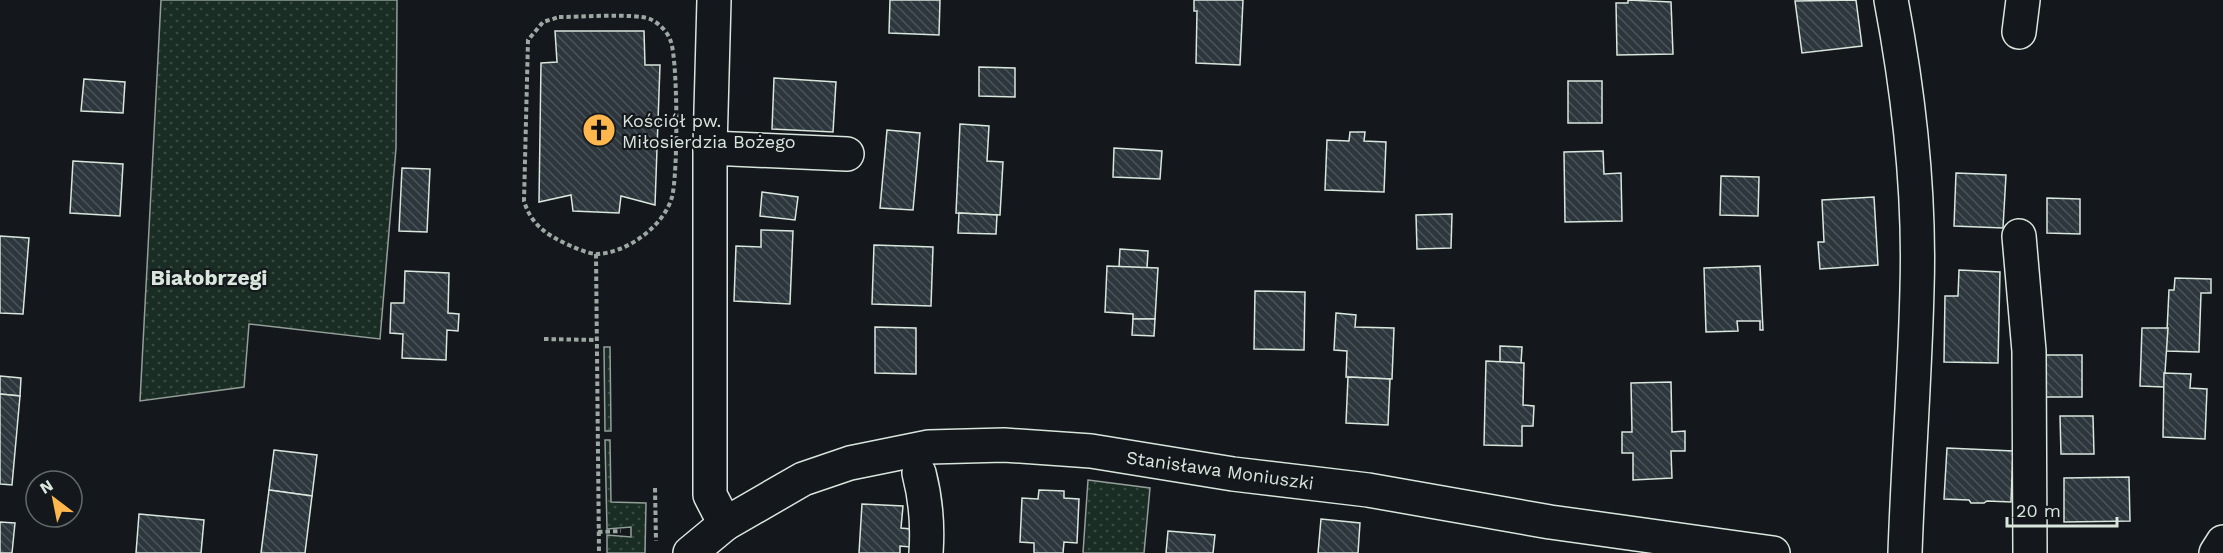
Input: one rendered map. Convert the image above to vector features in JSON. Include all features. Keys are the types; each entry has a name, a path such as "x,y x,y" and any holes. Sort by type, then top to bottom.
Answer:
{"street":[{"path":"714,0 710,148 710,495 725,524"},
{"path":"1891,0 1903,63 1914,166 1917,288 1905,553"},
{"path":"2019,32 2023,0"},
{"path":"710,148 847,154"},
{"path":"2019,236 2029,351 2030,553"},
{"name":"Stanisława Moniuszki","path":"690,553 725,524 803,478 850,463 929,447 1004,445 1091,451 1233,474 1368,490 1550,522 1773,553"},
{"path":"919,473 925,495 928,527 926,553"},
{"path":"2216,553 2223,542"}],"path":[{"path":"559,17 648,18 663,28 671,41 676,127 673,196 663,218 650,232 622,247 596,254 547,235 528,216 524,201 528,40 543,22 559,17"},
{"path":"596,254 599,553"},
{"path":"544,339 596,340"},
{"path":"655,488 657,550"},
{"path":"598,532 621,531"}],"green space":[{"path":"161,0 397,0 396,148 380,339 249,324 244,387 140,401"},
{"path":"604,347 610,347 611,431 605,431"},
{"path":"605,440 610,440 611,502 646,503 645,553 607,553 607,535 631,537 631,527 607,529"},
{"path":"1088,480 1150,488 1144,553 1083,553"}],"building":[{"path":"890,0 940,0 939,35 889,33"},
{"path":"1194,0 1243,0 1240,65 1196,63 1197,11 1194,11"},
{"path":"1628,0 1671,2 1673,54 1617,55 1616,3 1628,3"},
{"path":"1856,0 1862,46 1802,53 1795,1"},
{"name":"Kościół pw. Miłosierdzia Bożego","path":"555,31 644,31 645,65 660,65 655,205 621,196 619,213 573,211 571,195 539,202 541,63 557,62"},
{"path":"979,67 1015,68 1015,97 979,96"},
{"path":"774,78 836,82 833,132 772,129"},
{"path":"84,79 125,82 123,113 81,111"},
{"path":"1568,81 1602,81 1602,123 1568,123"},
{"path":"960,124 989,126 987,161 1003,162 1000,215 956,213"},
{"path":"887,130 920,133 913,210 880,208"},
{"path":"1350,132 1365,132 1364,141 1386,142 1384,192 1325,190 1327,140 1349,141"},
{"path":"1114,148 1162,151 1160,179 1113,177"},
{"path":"1603,151 1604,174 1621,173 1622,221 1565,222 1564,152"},
{"path":"73,161 123,164 120,216 70,213"},
{"path":"402,168 430,169 427,232 399,231"},
{"path":"1956,173 2006,175 2003,228 1954,226"},
{"path":"1721,176 1759,177 1758,216 1720,215"},
{"path":"762,192 798,197 795,220 760,216"},
{"path":"1874,197 1878,265 1820,269 1818,242 1824,242 1822,200"},
{"path":"2047,198 2080,199 2080,234 2047,233"},
{"path":"959,213 997,215 996,234 958,233"},
{"path":"1452,214 1451,248 1417,249 1416,215"},
{"path":"761,230 793,231 790,304 734,301 736,246 761,247"},
{"path":"0,236 29,238 23,314 0,313"},
{"path":"874,245 933,247 931,306 872,304"},
{"path":"1120,249 1148,251 1147,268 1119,267"},
{"path":"1107,266 1158,268 1155,319 1133,319 1133,314 1105,312"},
{"path":"1760,266 1763,330 1760,330 1760,321 1737,321 1738,331 1706,332 1704,268"},
{"path":"1959,270 2000,272 1998,363 1944,362 1945,296 1958,296"},
{"path":"405,271 449,273 448,313 459,314 458,331 447,330 446,360 402,358 403,334 390,333 391,303 404,303"},
{"path":"2175,278 2211,279 2211,293 2201,293 2199,352 2166,351 2169,290 2174,290"},
{"path":"1255,291 1305,292 1304,350 1254,349"},
{"path":"1336,313 1356,315 1355,327 1394,328 1392,379 1346,377 1347,351 1334,350"},
{"path":"1133,319 1155,319 1154,336 1132,335"},
{"path":"875,327 916,328 916,374 875,373"},
{"path":"2142,328 2168,328 2164,387 2140,386"},
{"path":"1500,346 1522,347 1521,363 1500,362"},
{"path":"2043,355 2082,355 2082,397 2043,397"},
{"path":"1486,361 1524,363 1523,405 1534,406 1533,426 1522,426 1522,446 1484,445"},
{"path":"2164,373 2191,374 2190,388 2207,389 2205,439 2163,437"},
{"path":"0,376 21,378 20,396 0,394"},
{"path":"1348,377 1390,379 1388,425 1346,423"},
{"path":"1671,382 1672,432 1685,431 1685,451 1671,451 1672,478 1633,480 1633,453 1622,453 1622,432 1632,432 1631,383"},
{"path":"0,394 20,396 12,485 0,484"},
{"path":"2060,416 2093,416 2094,454 2061,454"},
{"path":"1947,448 2013,451 2011,502 1971,503 1969,500 1944,499"},
{"path":"274,450 317,455 312,496 269,490"},
{"path":"2129,477 2130,521 2064,522 2064,478"},
{"path":"269,490 312,496 305,553 261,553"},
{"path":"1039,490 1064,491 1064,498 1079,499 1077,543 1064,542 1063,553 1034,553 1034,543 1020,542 1022,498 1038,499"},
{"path":"862,504 903,506 901,528 911,529 910,547 900,546 900,553 859,553"},
{"path":"139,514 204,520 201,553 136,553"},
{"path":"1321,519 1360,523 1358,553 1318,553"},
{"path":"0,522 15,523 12,553 0,553"},
{"path":"1168,531 1215,535 1213,553 1166,553"}],"place":[{"name":"Kościół pw. Miłosierdzia Bożego","path":"599,130"}],"district":[{"name":"Białobrzegi","path":"209,277"}]}
